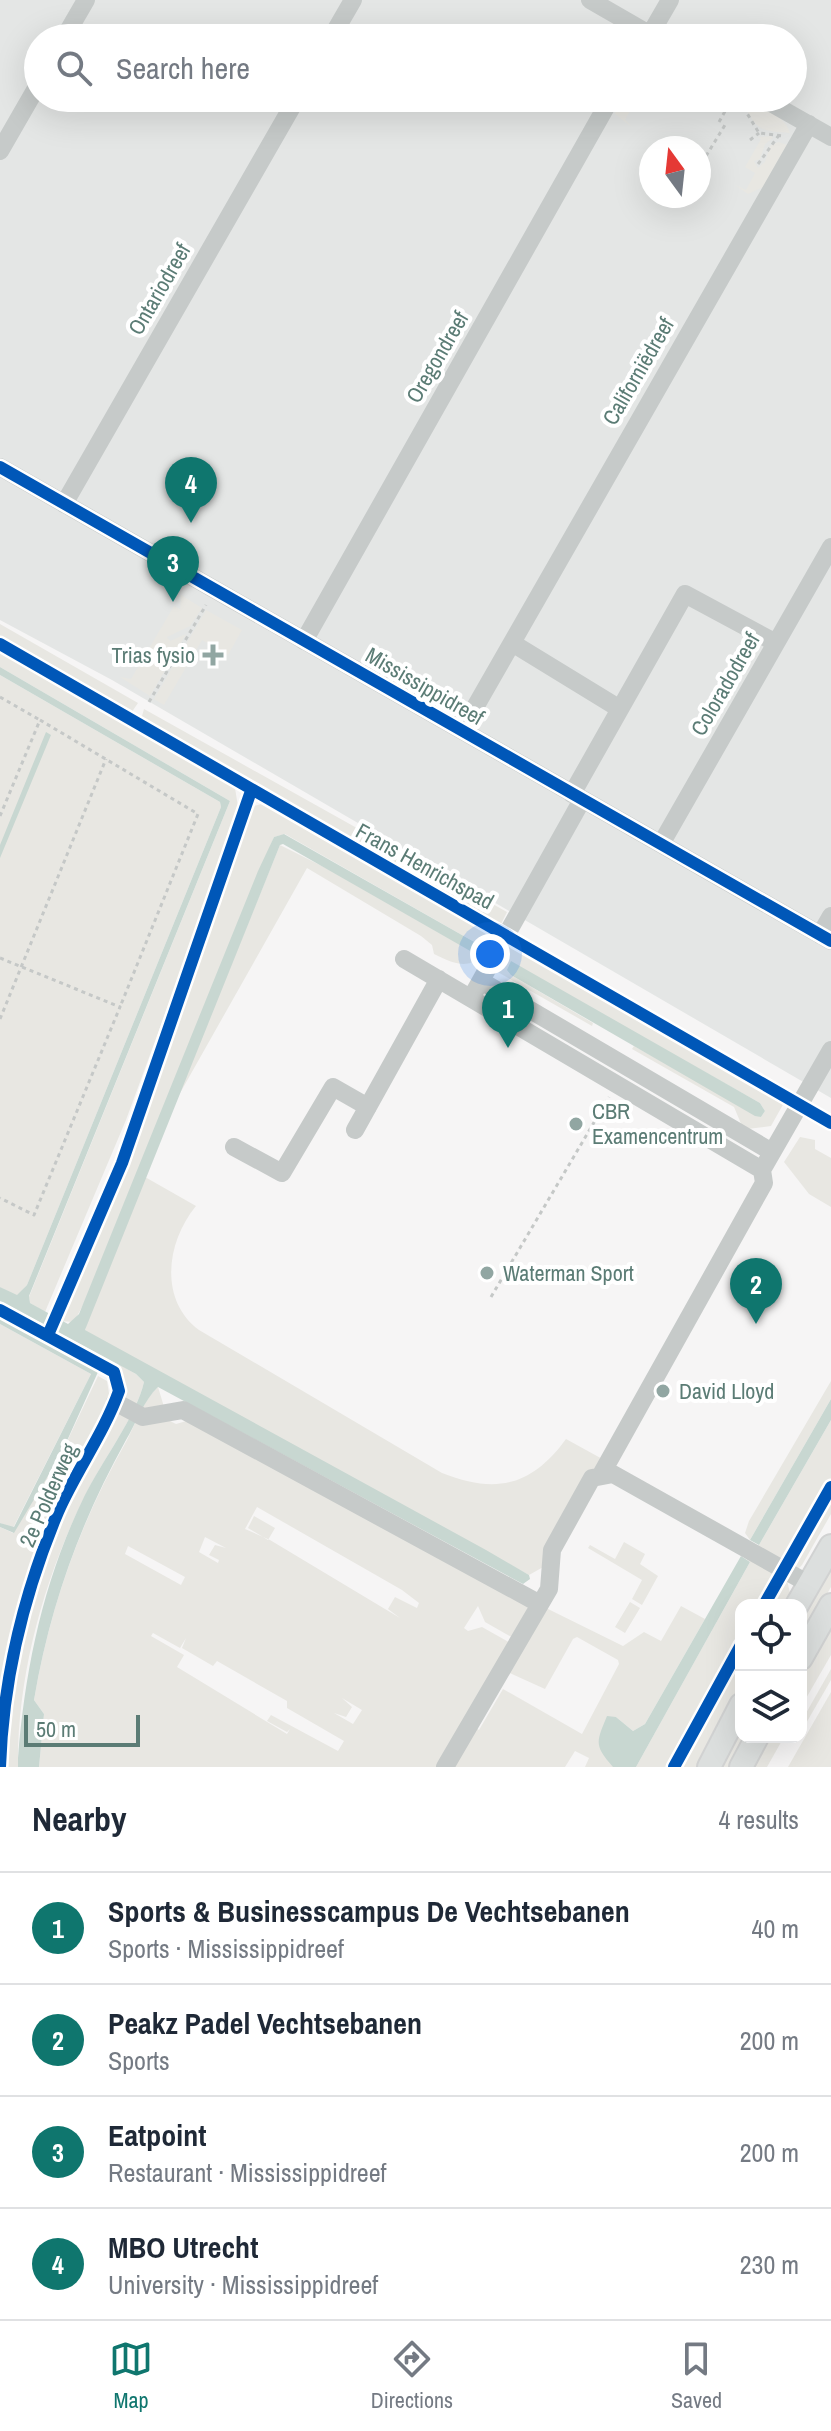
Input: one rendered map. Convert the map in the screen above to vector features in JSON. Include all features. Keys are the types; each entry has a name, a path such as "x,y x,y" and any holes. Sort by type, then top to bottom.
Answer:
{"main road":[{"path":"800,1599 831,1546"},
{"path":"807,1647 831,1605"},
{"path":"709,1767 735,1717"},
{"path":"741,1767 754,1743"}],"street":[{"path":"339,24 353,0"},
{"path":"590,0 630,24"},
{"path":"658,24 670,0"},
{"path":"69,24 77,3"},
{"path":"0,151 24,109"},
{"name":"Ontariodreef","path":"64,504 289,112"},
{"name":"Oregondreef","path":"304,641 603,112"},
{"path":"787,112 831,137"},
{"name":"Californiëdreef","path":"462,730 787,140 809,124"},
{"name":"Mississippidreef","path":"0,467 826,938"},
{"name":"Coloradodreef","path":"661,844 831,547"},
{"path":"476,989 620,709 685,594 776,643"},
{"path":"512,643 620,709"},
{"path":"826,938 831,916"},
{"path":"404,959 439,979 476,989 772,1152"},
{"path":"355,1130 439,979"},
{"path":"476,989 762,1170"},
{"path":"602,1473 764,1183 762,1170 831,1050"},
{"path":"234,1147 282,1173 333,1087 368,1107"},
{"path":"129,1409 183,1410 540,1604"},
{"path":"445,1767 549,1589 552,1550 592,1478 602,1473 613,1474 809,1584"}],"path":[{"path":"719,122 725,112"},
{"path":"746,112 759,133 787,140"},
{"path":"711,148 725,125"},
{"path":"750,140 759,133"},
{"path":"758,164 787,140"},
{"path":"138,714 149,702 215,589"},
{"path":"0,697 198,814 34,1215 0,1198"},
{"path":"0,816 40,720"},
{"path":"0,1019 106,759"},
{"path":"0,958 120,1007"},
{"path":"491,1297 613,1090"}],"shaded area":[{"path":"0,0 831,0 831,1098 112,680 0,620"},
{"path":"629,112 625,120 633,128 615,114"},
{"path":"748,112 771,112 790,133 762,129"},
{"path":"758,137 773,138 765,144 760,159 754,161 758,168 765,162 770,146 778,142 787,145 763,187 748,194 735,185 746,190 755,173 745,167 761,139"},
{"path":"181,595 202,608 190,626 167,637 170,641 186,634 150,696 120,677 131,679 174,606 180,609"},
{"path":"206,610 242,630 228,655 202,640 164,705 154,699"},
{"path":"0,624 138,703 129,716 0,639"},
{"path":"0,649 235,788 239,813 126,1120 45,1312 30,1303 29,1297 230,801 0,667"},
{"path":"0,667 230,801 29,1296 30,1303 68,1324 79,1314 258,871 274,837 284,834 476,943 472,952 280,845 85,1330 486,1550 529,1575 530,1579 523,1584 158,1387 140,1412 94,1502 58,1598 34,1700 44,1714 39,1767 18,1767 18,1758 31,1657 47,1592 84,1497 126,1424 144,1382 136,1374 0,1301 0,1287 17,1295 27,1285 221,807 220,802 0,675"},
{"path":"0,675 220,802 221,807 27,1285 17,1296 0,1287"},
{"path":"144,709 507,912 500,926 140,723"},
{"path":"46,732 51,735 0,858 0,845"},
{"path":"265,803 496,933 483,953 471,963 446,960 434,954 432,945 421,936 307,868 175,1102 280,845 476,943 285,834 274,837 84,1303 74,1322 59,1321 125,1165 250,807"},
{"path":"512,943 785,1101 771,1126 747,1129 742,1126 734,1107 632,1049 634,1046 761,1117 765,1111 760,1103 633,1032 511,975 593,1023 592,1026 496,971"},
{"path":"511,961 760,1103 765,1111 761,1117 755,1116 511,975 507,970"},
{"path":"800,1137 815,1140 815,1149 831,1158 831,1207 809,1194 784,1162"},
{"path":"145,1177 196,1206 178,1236 171,1270 177,1302 199,1330 442,1473 461,1480 495,1484 511,1482 539,1468 566,1439 606,1461 545,1566 529,1575 89,1335 85,1330 88,1320"},
{"path":"0,1318 98,1372 61,1454 14,1533 0,1527 0,1523 14,1527 91,1374 0,1324"},
{"path":"0,1324 91,1374 13,1528 0,1523"},
{"path":"56,1330 136,1374 144,1382 134,1409 85,1496 57,1560 28,1662 22,1697 18,1767 4,1767 15,1669 38,1573 62,1512 122,1397 122,1385 111,1366 56,1336"},
{"path":"98,1376 107,1381 110,1399 42,1541 15,1622 0,1703 0,1527 13,1533 61,1454"},
{"path":"831,1381 831,1399 750,1540 745,1533 749,1521"},
{"path":"158,1387 168,1420 176,1424 190,1420 530,1602 515,1639 485,1622 478,1606 464,1628 468,1631 482,1627 512,1644 468,1723 479,1730 503,1689 582,1734 619,1664 618,1660 577,1637 545,1689 505,1671 544,1607 623,1646 644,1632 661,1641 681,1606 705,1619 645,1724 633,1731 616,1717 613,1767 585,1767 589,1758 575,1751 565,1767 39,1767 44,1714 34,1700 58,1598 95,1502 141,1412","holes":["257,1507 402,1590 419,1603 417,1608 395,1597 388,1609 400,1618 270,1540 245,1529","205,1537 226,1548 215,1545 209,1555 219,1560 218,1563 199,1552","128,1546 185,1577 181,1585 125,1554","153,1633 180,1648 186,1638 182,1648 213,1666 217,1661 287,1701 287,1708 344,1741 338,1751 271,1715 267,1721 287,1732 290,1729 287,1734 177,1667 184,1655 151,1636","342,1698 362,1710 353,1724 334,1713 346,1717 352,1707"]},
{"path":"831,1399 831,1420 759,1545 750,1540"},
{"path":"831,1420 831,1514 802,1565 787,1580 788,1599 735,1599 735,1698 699,1767 636,1767 750,1562 745,1558 749,1551 759,1545"},
{"path":"254,1516 275,1528 268,1540 248,1528"},
{"path":"624,1542 645,1554 640,1564 658,1576 642,1605 632,1599 642,1580 588,1548 590,1545 615,1559"},
{"path":"741,1556 750,1562 636,1767 613,1767 602,1754 599,1743 607,1716 616,1717 633,1731 645,1724"},
{"path":"831,1564 831,1587 807,1629 807,1606"},
{"path":"630,1602 640,1608 625,1633 615,1627"},
{"path":"831,1623 831,1655 807,1697 807,1665"},
{"path":"831,1669 831,1680 807,1722 807,1711"},
{"path":"831,1692 831,1767 788,1767 802,1743 807,1743 807,1734"},
{"path":"735,1736 735,1743 743,1743 731,1767 720,1767"},
{"path":"764,1743 781,1743 767,1767 751,1767"}],"cycle path":[{"path":"0,467 831,941"},
{"name":"Frans Henrichspad","path":"0,644 831,1123"},
{"path":"48,1335 122,1163 251,791"},
{"name":"2e Polderweg","path":"0,1310 114,1372 119,1391 58,1512 25,1605 6,1701 0,1767"},
{"path":"767,1599 831,1487"},
{"path":"674,1767 735,1656"}],"place":[{"name":"MBO Utrecht","path":"191,523"},
{"name":"Eatpoint","path":"173,602"},
{"name":"Trias fysio","path":"213,655"},
{"name":"Sports & Businesscampus De Vechtsebanen","path":"508,1048"},
{"name":"CBR Examencentrum","path":"576,1124"},
{"name":"Waterman Sport","path":"487,1273"},
{"name":"Peakz Padel Vechtsebanen","path":"756,1324"},
{"name":"David Lloyd","path":"663,1391"}]}
